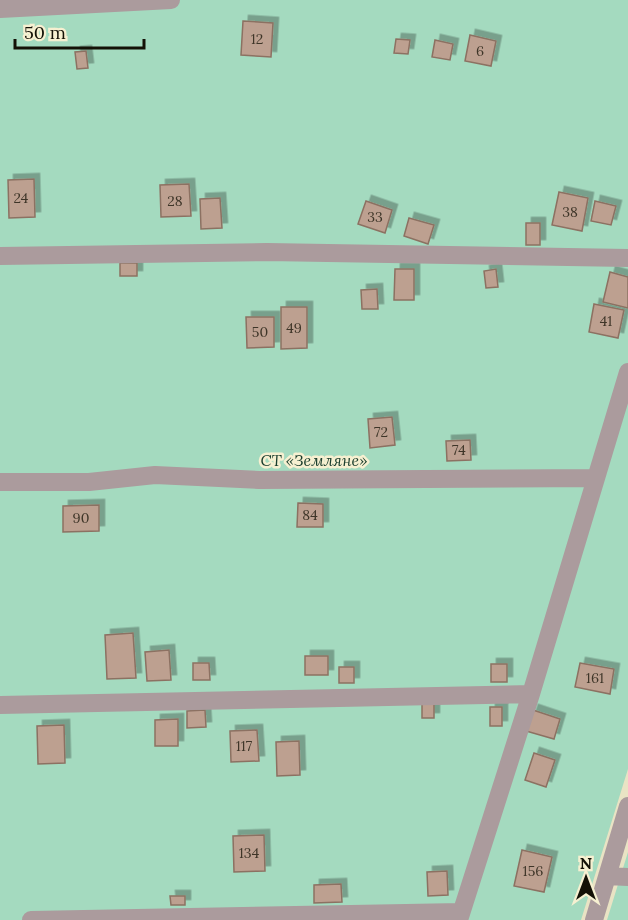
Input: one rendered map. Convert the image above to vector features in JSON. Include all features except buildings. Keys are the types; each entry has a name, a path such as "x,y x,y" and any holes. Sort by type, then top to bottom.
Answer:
{"street":[{"path":"0,9 171,0"},
{"path":"0,256 267,252 628,258"},
{"path":"32,920 460,916 531,694 628,372"},
{"path":"0,482 89,482 155,475 259,480 596,478"},
{"path":"0,705 531,694"},
{"path":"594,920 628,806"},
{"path":"607,876 628,877"}],"green space":[{"name":"СТ «Земляне»","path":"0,0 628,0 628,769 581,920 0,920"},
{"path":"628,852 628,920 607,920"}]}
